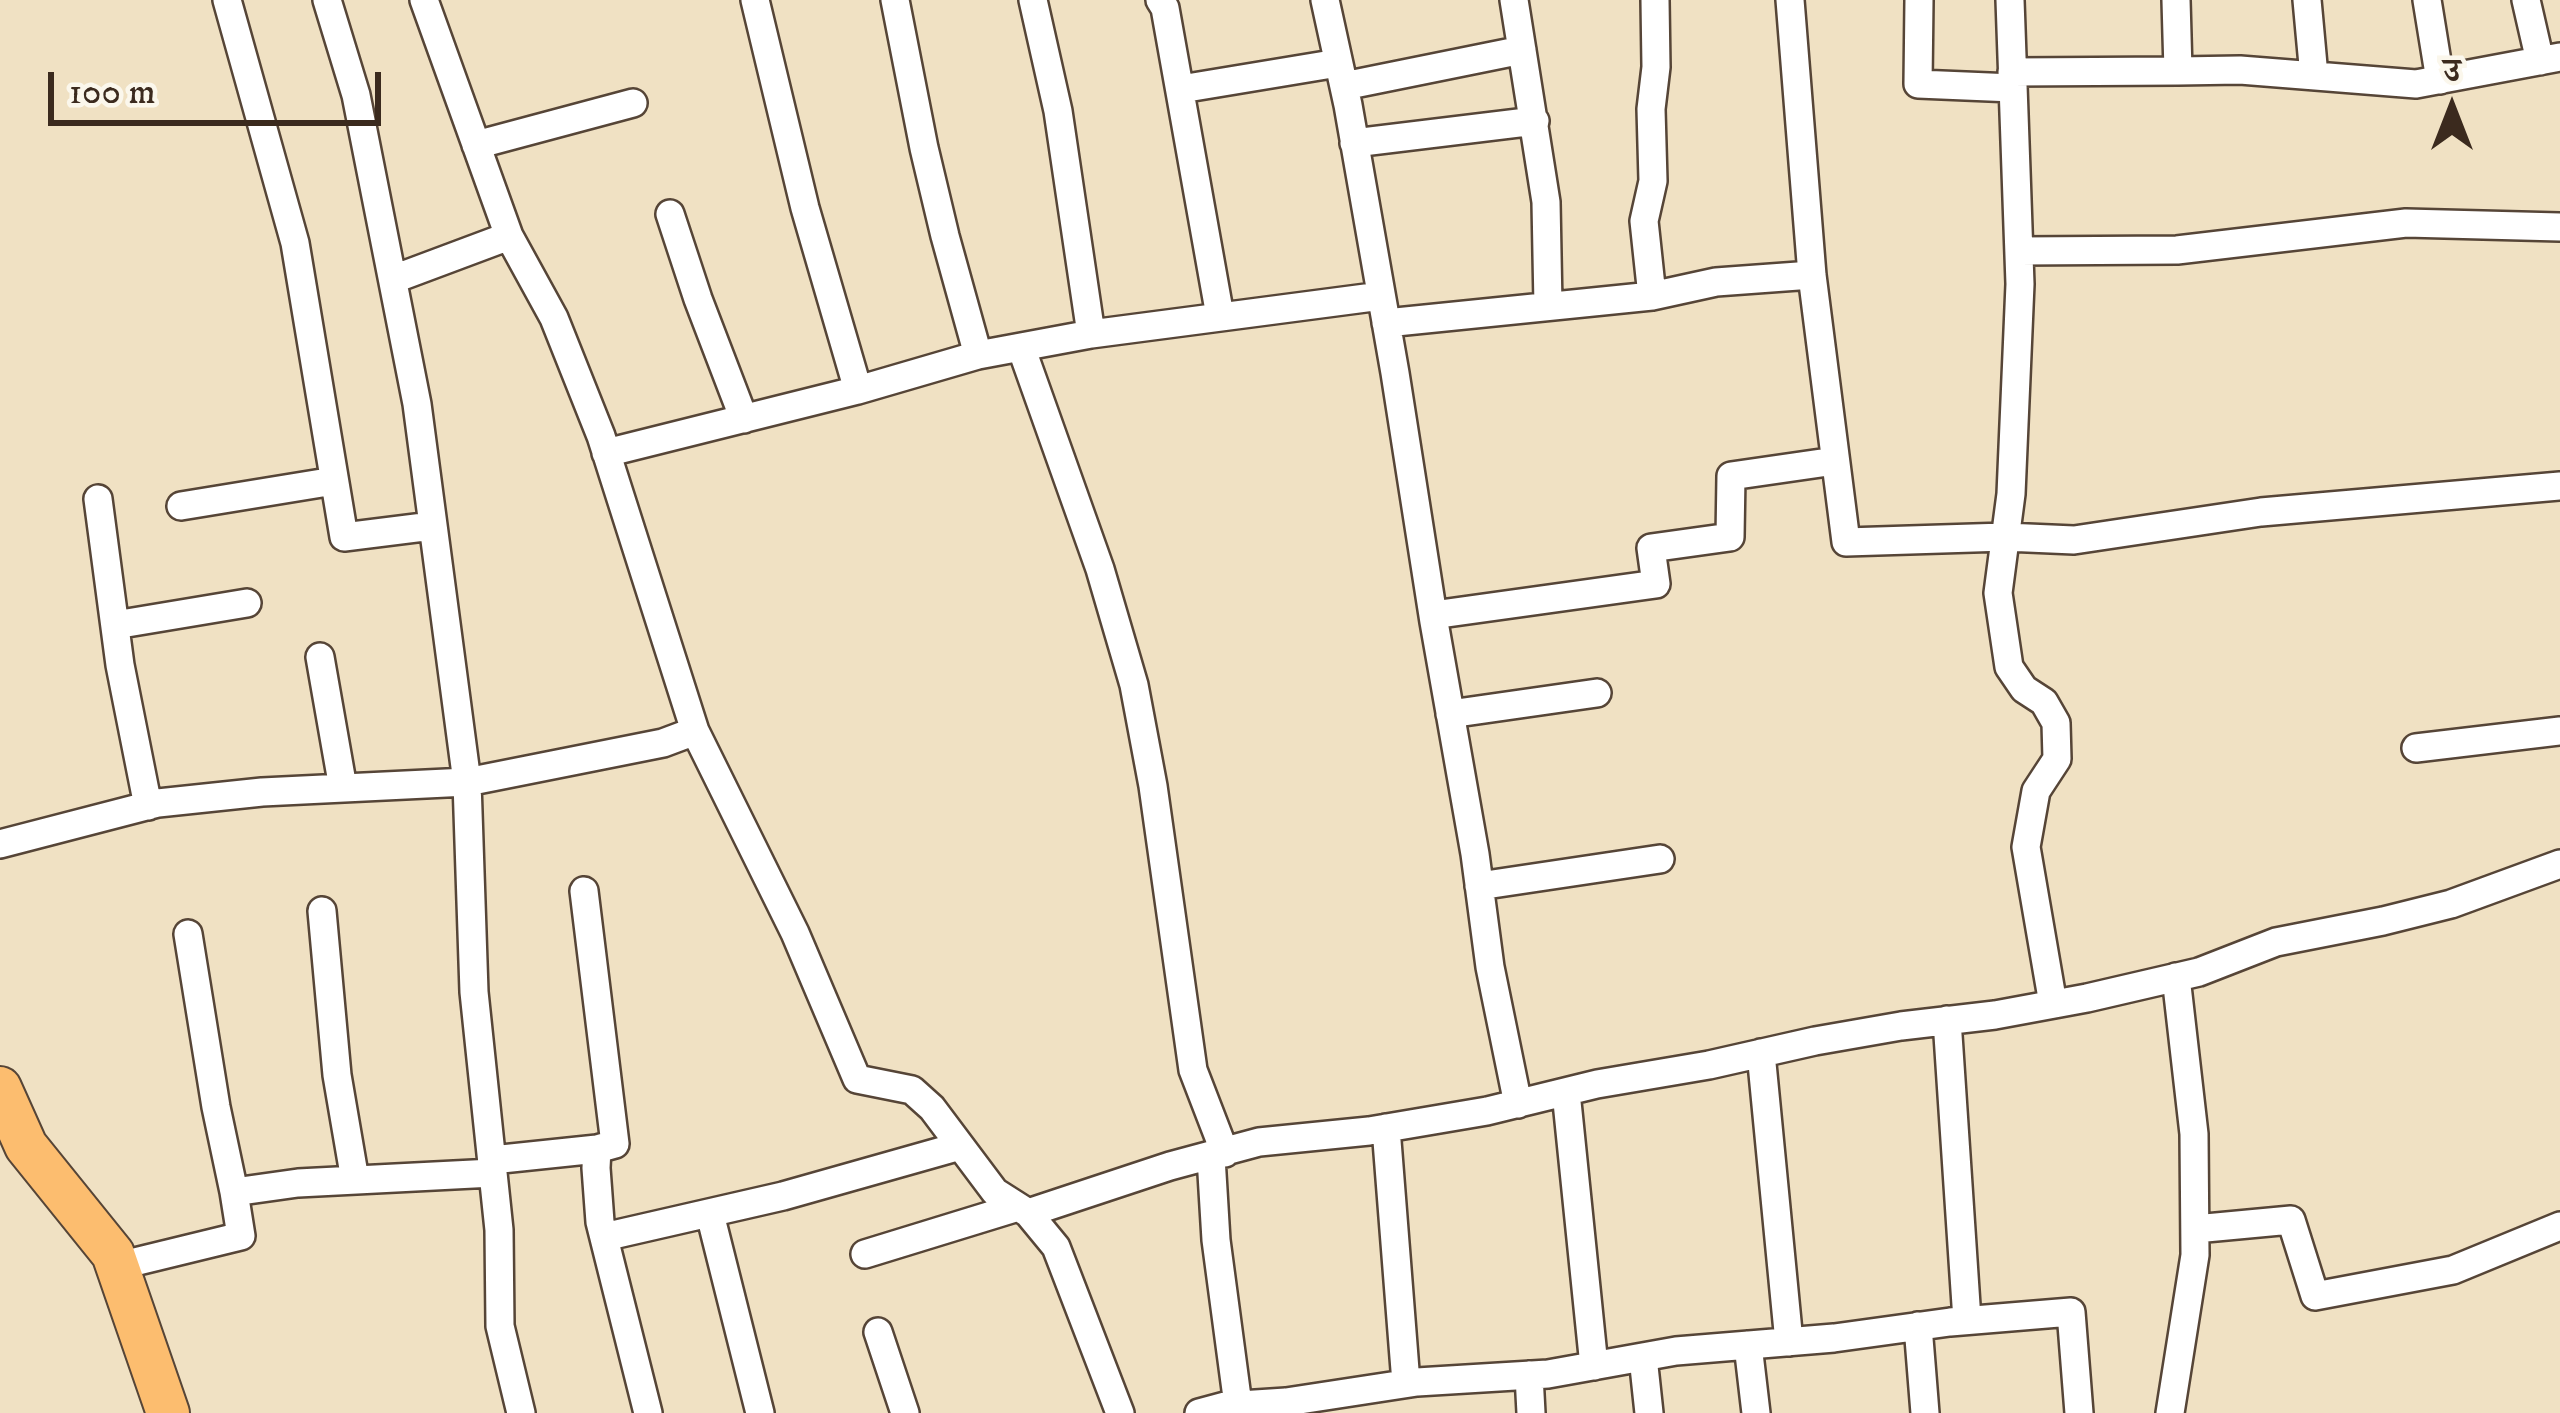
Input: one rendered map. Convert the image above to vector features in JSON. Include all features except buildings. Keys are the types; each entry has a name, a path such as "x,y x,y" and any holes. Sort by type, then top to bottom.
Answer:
{"highway":[{"path":"0,1088 13,1151 113,1255 168,1413"}],"street":[{"path":"227,0 295,243 344,537 432,526"},
{"path":"326,0 356,95 417,404 467,782 474,992 499,1230 500,1326 520,1413"},
{"path":"424,0 509,236 554,318 606,453 695,731 795,933 857,1079 912,1090 932,1108 995,1192 1023,1210 1056,1247 1120,1413"},
{"path":"754,0 805,208 857,390"},
{"path":"895,0 924,148 978,355"},
{"path":"1033,0 1058,111 1091,334"},
{"path":"1160,0 1220,316"},
{"path":"1324,0 1354,143 1490,967 1518,1104"},
{"path":"1514,0 1546,202 1547,306"},
{"path":"1652,296 1644,221 1653,181 1655,0"},
{"path":"1790,0 1812,275 1846,542 2005,537 2074,540 2261,512 2560,486"},
{"path":"1919,0 1918,84 2178,70 2240,70 2416,84 2550,59 2526,0"},
{"path":"2010,0 2020,284 2011,494 1998,593 2009,667 2024,689 2044,702 2056,723 2057,759 2036,791 2026,847 2053,1004"},
{"path":"2176,0 2178,70"},
{"path":"2307,0 2314,76"},
{"path":"2427,0 2440,80"},
{"path":"1180,89 1341,75 1522,50"},
{"path":"476,145 633,103"},
{"path":"1354,143 1535,121"},
{"path":"670,214 744,419"},
{"path":"2019,251 2177,250 2406,223 2560,227"},
{"path":"394,279 509,236"},
{"path":"606,453 978,355 1091,334 1220,316 1547,306 1652,296 1716,282 1812,275"},
{"path":"1022,347 1100,569 1134,685 1193,1070 1218,1155 1216,1240 1238,1405"},
{"path":"1433,615 1656,584 1651,548 1730,537 1732,476 1835,461"},
{"path":"181,506 334,481"},
{"path":"98,499 120,665 148,806"},
{"path":"115,625 247,603"},
{"path":"320,657 343,788"},
{"path":"1450,714 1597,693"},
{"path":"0,844 148,806 262,792 467,782 663,743 695,731"},
{"path":"2416,748 2560,731"},
{"path":"1479,886 1660,859"},
{"path":"865,1254 1259,1142 1387,1129 1837,1037 2053,1004 2199,972 2276,942 2451,904 2560,864"},
{"path":"235,1192 493,1167 615,1144 584,891"},
{"path":"322,910 337,1075 355,1180"},
{"path":"118,1266 241,1236 188,934"},
{"path":"2170,1413 2195,1255 2194,1134 2176,977"},
{"path":"1947,1020 1966,1320"},
{"path":"1761,1053 1789,1342"},
{"path":"1565,1092 1594,1366"},
{"path":"1387,1129 1406,1383"},
{"path":"604,1238 961,1145"},
{"path":"597,1149 604,1238 647,1413"},
{"path":"710,1214 760,1413"},
{"path":"2195,1228 2291,1220 2315,1296 2452,1270 2560,1226"},
{"path":"1199,1413 1238,1405 1346,1403 1406,1383 1529,1375 1676,1351 2071,1312 2079,1413"},
{"path":"1918,1326 1925,1413"},
{"path":"878,1332 905,1413"},
{"path":"1748,1345 1756,1413"},
{"path":"1643,1357 1648,1413"},
{"path":"1529,1375 1531,1413"}]}
